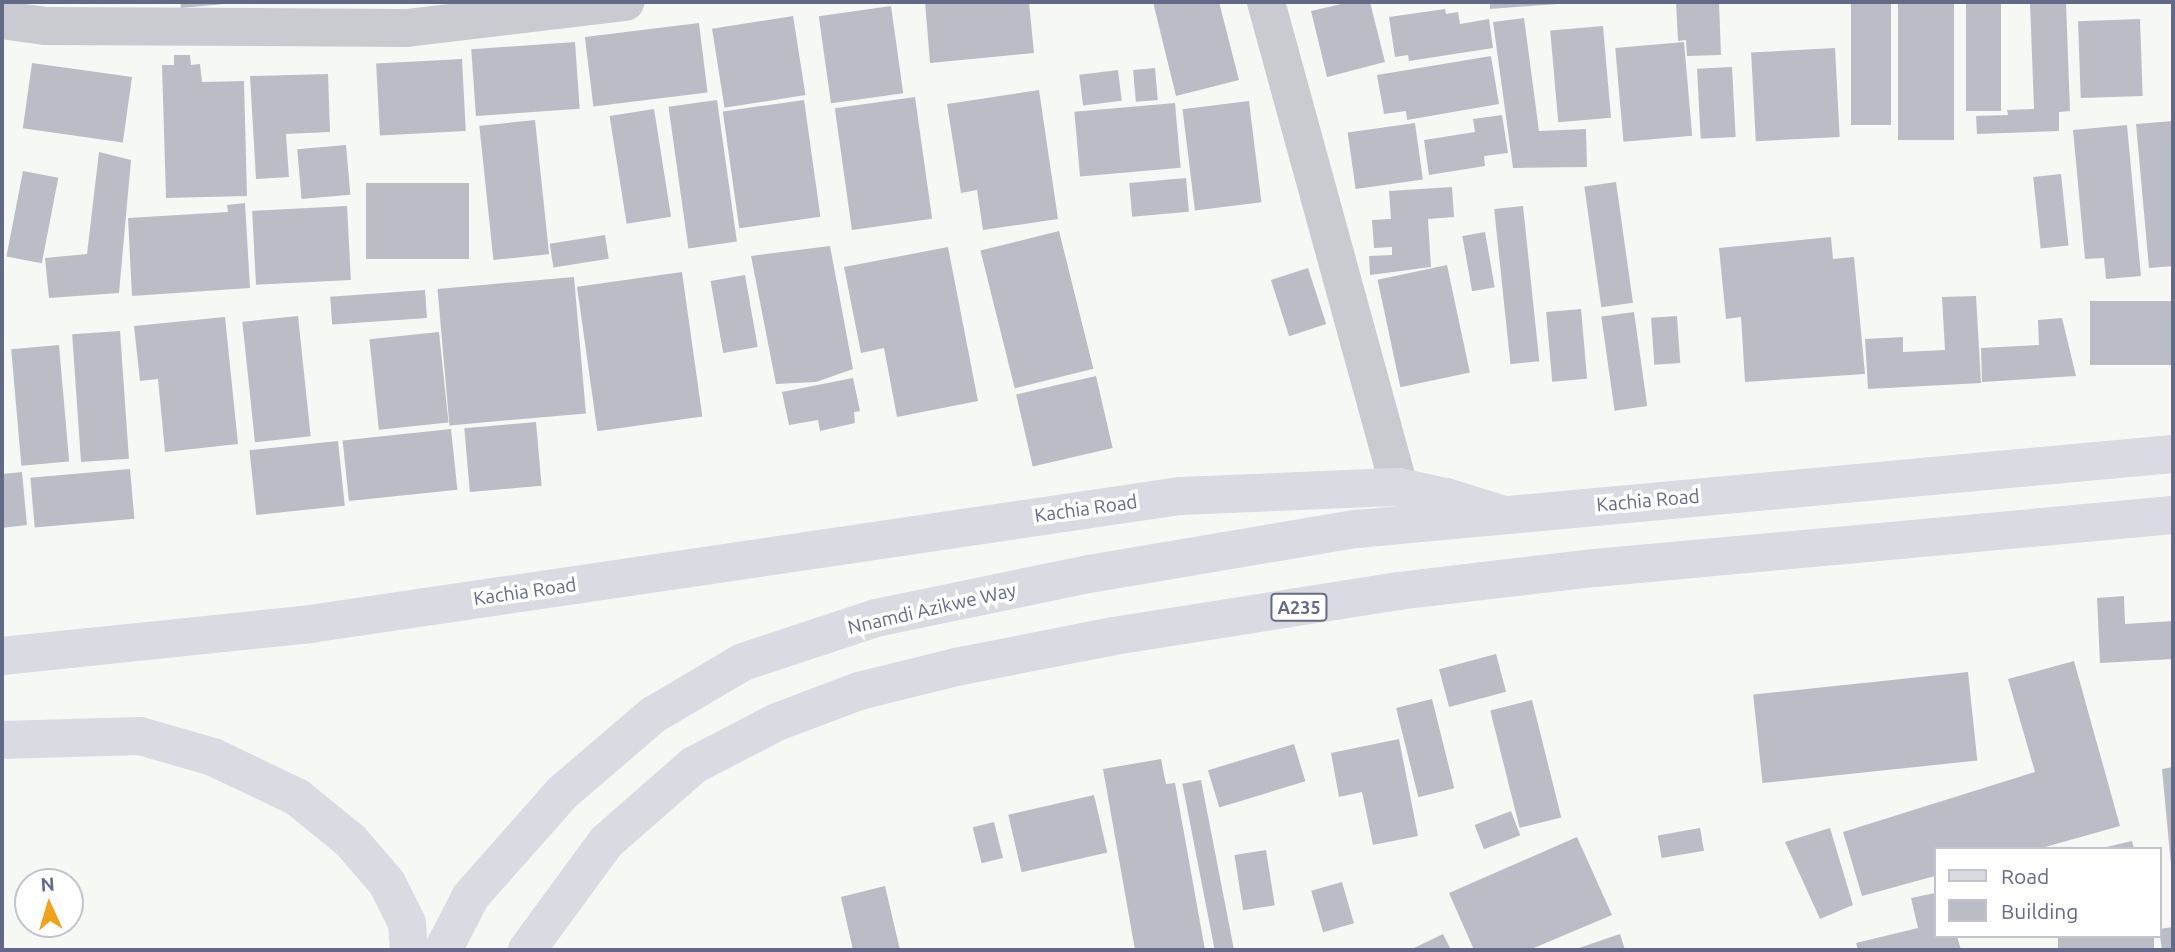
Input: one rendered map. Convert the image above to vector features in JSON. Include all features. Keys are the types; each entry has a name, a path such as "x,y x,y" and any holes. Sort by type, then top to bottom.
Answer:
{"main road":[{"name":"Kachia Road","path":"2,656 310,624 1181,495 1399,487 1446,497 1501,514 2173,454"},
{"name":"Nnamdi Azikwe Way","path":"443,950 471,895 562,793 653,715 743,662 876,618 1089,574 1356,529 1501,514"},
{"name":"A235","path":"527,950 606,842 694,765 777,722 859,691 956,667 1114,636 1398,591 1595,568 2173,515"},
{"path":"2,740 140,736 213,757 296,797 350,839 387,883 407,923 409,950"}],"street":[{"path":"2,20 45,26 408,28 625,2"},
{"path":"1266,2 1399,487"}],"building":[{"path":"180,2 224,2 224,4 181,8"},
{"path":"925,2 1029,2 1034,53 930,63"},
{"path":"1153,2 1219,2 1239,80 1176,96"},
{"path":"1350,2 1370,2 1385,62 1327,77 1311,11"},
{"path":"1490,2 1558,2 1558,4 1490,9"},
{"path":"1676,2 1719,2 1721,55 1687,56 1686,40 1678,41"},
{"path":"1851,2 1891,2 1891,125 1851,125"},
{"path":"1898,2 1954,2 1954,140 1898,140"},
{"path":"1966,2 2001,2 2001,111 1966,111"},
{"path":"2030,2 2066,2 2070,111 2059,112 2059,131 1977,134 1976,116 2008,115 2007,110 2034,109"},
{"path":"891,6 903,93 831,103 819,16"},
{"path":"1445,9 1446,14 1458,12 1460,24 1489,19 1493,48 1409,61 1408,55 1395,57 1389,17"},
{"path":"793,16 806,95 725,108 712,29"},
{"path":"1524,18 1539,131 1586,129 1587,167 1513,168 1493,22"},
{"path":"2140,19 2143,96 2081,98 2078,21"},
{"path":"699,23 708,92 593,106 585,37"},
{"path":"1603,26 1611,118 1558,122 1550,31"},
{"path":"575,42 580,109 476,116 471,49"},
{"path":"1684,42 1692,136 1623,142 1615,48"},
{"path":"1835,48 1840,137 1756,141 1751,52"},
{"path":"174,55 190,55 191,65 200,64 202,82 244,81 247,196 166,198 162,65 174,65"},
{"path":"1491,56 1499,104 1407,120 1406,111 1384,114 1377,75"},
{"path":"462,59 466,131 380,135 376,64"},
{"path":"32,63 132,77 123,142 23,128"},
{"path":"1732,67 1736,137 1701,139 1697,69"},
{"path":"1155,68 1158,100 1136,102 1133,70"},
{"path":"1118,70 1122,101 1083,106 1079,75"},
{"path":"328,74 330,132 286,134 289,177 256,179 250,76"},
{"path":"1039,90 1058,219 983,230 977,190 961,193 947,104"},
{"path":"915,97 932,219 852,230 835,108"},
{"path":"717,100 737,242 688,248 668,107"},
{"path":"804,100 820,217 739,228 723,111"},
{"path":"1249,101 1261,202 1195,210 1182,109"},
{"path":"1175,103 1181,168 1080,177 1074,112"},
{"path":"654,109 671,217 627,224 610,116"},
{"path":"1502,115 1508,153 1484,156 1485,166 1429,175 1424,140 1475,132 1473,119"},
{"path":"535,120 549,254 493,260 479,126"},
{"path":"2173,121 2173,266 2149,268 2136,124"},
{"path":"1415,123 1423,179 1356,189 1348,132"},
{"path":"2127,125 2141,276 2106,279 2104,258 2085,259 2073,130"},
{"path":"346,145 350,195 302,199 297,149"},
{"path":"99,152 131,160 119,293 49,298 45,258 87,254"},
{"path":"23,171 58,178 42,263 6,256"},
{"path":"2061,174 2069,246 2041,249 2033,177"},
{"path":"1186,178 1189,212 1132,217 1129,183"},
{"path":"1616,182 1633,303 1601,307 1584,186"},
{"path":"366,183 469,183 469,259 366,259"},
{"path":"1452,187 1454,217 1428,219 1431,267 1370,275 1369,256 1392,255 1392,247 1374,248 1372,220 1391,219 1389,191"},
{"path":"245,203 250,288 132,296 128,218 228,212 227,205"},
{"path":"347,206 351,280 256,285 252,211"},
{"path":"1523,206 1539,361 1510,364 1494,209"},
{"path":"1059,231 1093,369 1015,388 980,251"},
{"path":"1485,232 1495,287 1472,291 1462,236"},
{"path":"605,235 609,259 553,267 550,244"},
{"path":"1831,237 1833,259 1854,257 1865,374 1745,382 1741,317 1726,319 1719,248"},
{"path":"830,246 853,369 816,382 776,384 751,256"},
{"path":"948,247 978,401 897,417 884,348 861,353 844,267"},
{"path":"1447,265 1470,373 1400,387 1378,280"},
{"path":"1308,268 1326,324 1289,336 1271,280"},
{"path":"682,272 702,417 597,431 577,287"},
{"path":"745,275 758,347 723,353 711,281"},
{"path":"574,277 586,413 449,425 438,289"},
{"path":"425,290 427,318 332,325 330,297"},
{"path":"1976,296 1981,383 1868,389 1865,339 1903,337 1903,352 1945,350 1942,297"},
{"path":"2090,301 2173,301 2173,365 2090,365"},
{"path":"1581,309 1587,379 1552,382 1546,312"},
{"path":"1634,312 1647,406 1615,411 1601,317"},
{"path":"298,316 311,436 255,442 242,322"},
{"path":"1677,316 1680,363 1654,365 1651,318"},
{"path":"225,317 238,444 165,452 158,379 140,381 134,326"},
{"path":"2062,318 2076,376 1982,382 1981,348 2039,345 2038,320"},
{"path":"120,331 129,459 81,462 72,334"},
{"path":"439,332 449,423 379,430 369,339"},
{"path":"59,345 69,462 21,466 11,349"},
{"path":"1096,376 1113,448 1033,467 1016,394"},
{"path":"853,378 860,411 854,412 855,423 820,431 818,420 789,425 782,392"},
{"path":"536,422 542,486 470,492 464,428"},
{"path":"451,429 457,490 349,501 343,440"},
{"path":"338,441 345,506 256,515 249,450"},
{"path":"130,469 134,519 35,528 30,478"},
{"path":"22,472 27,525 2,528 2,474"},
{"path":"2124,596 2125,624 2173,621 2173,659 2100,663 2097,598"},
{"path":"1496,654 1506,692 1449,707 1439,669"},
{"path":"2074,661 2120,826 2045,847 1934,847 1934,876 1862,896 1843,832 2035,772 2008,679"},
{"path":"1968,672 1977,761 1762,783 1753,695"},
{"path":"1432,699 1454,788 1418,797 1396,708"},
{"path":"1532,700 1561,817 1520,828 1490,710"},
{"path":"1399,739 1418,836 1373,845 1362,792 1339,797 1331,753"},
{"path":"1294,744 1305,781 1219,808 1208,770"},
{"path":"1161,759 1166,784 1175,783 1205,950 1135,950 1103,769"},
{"path":"2173,767 2173,864 2171,865 2162,769"},
{"path":"1201,780 1234,950 1215,950 1182,784"},
{"path":"1094,795 1107,852 1022,872 1008,815"},
{"path":"1511,811 1520,835 1484,849 1475,825"},
{"path":"994,822 1003,858 982,863 973,827"},
{"path":"1700,828 1704,851 1662,858 1658,835"},
{"path":"1830,828 1853,905 1820,919 1785,842"},
{"path":"1577,837 1612,915 1529,950 1474,950 1449,893"},
{"path":"2132,841 2134,847 2106,847"},
{"path":"1266,850 1275,905 1243,910 1234,855"},
{"path":"1342,882 1354,923 1323,932 1311,891"},
{"path":"885,886 900,950 853,950 841,897"},
{"path":"1934,893 1934,938 1958,938 1961,950 1858,950 1856,943 1918,928 1911,898"},
{"path":"2173,927 2173,950 2162,950 2161,929"},
{"path":"1443,934 1451,950 1410,950"},
{"path":"1620,934 1625,950 1573,950"},
{"path":"2058,938 2154,938 2154,950 2058,950"}]}
